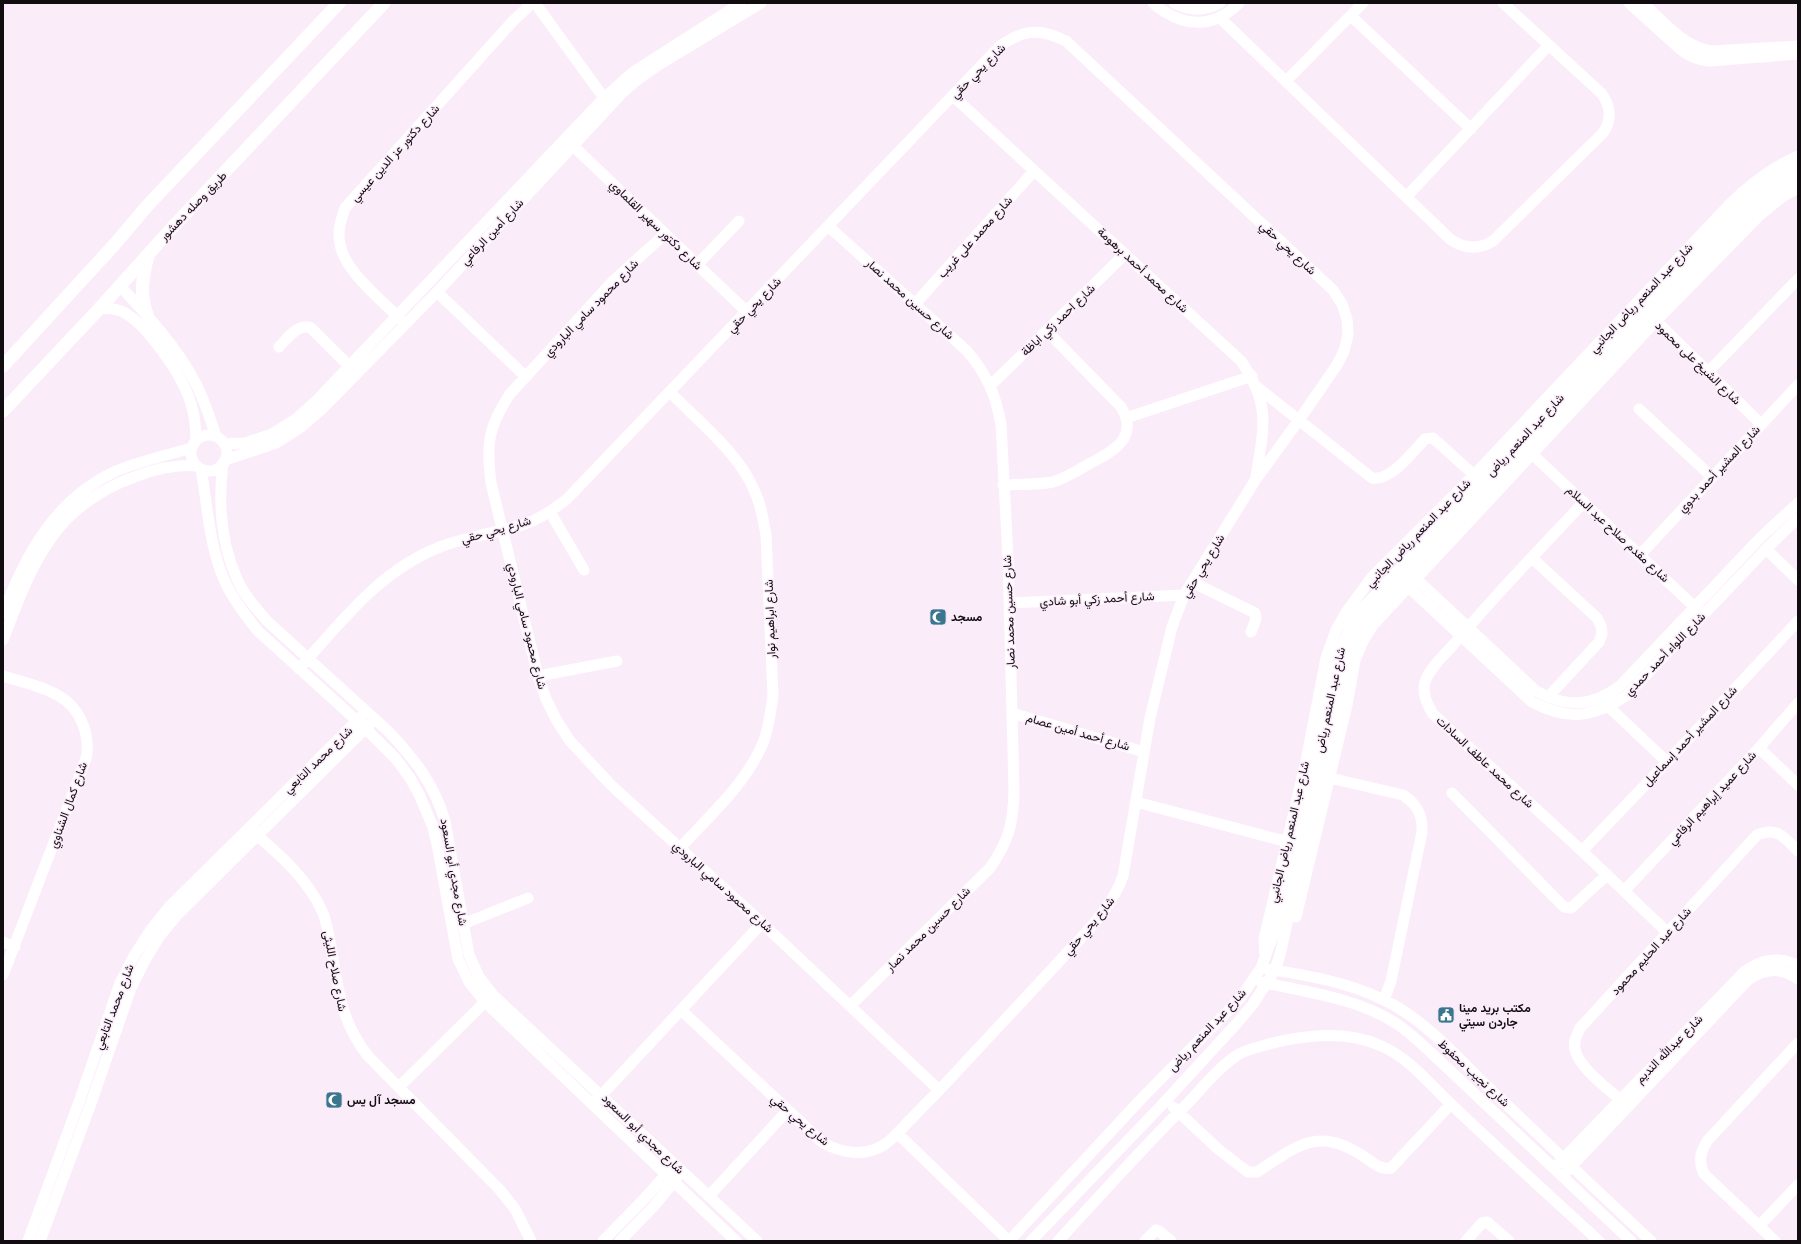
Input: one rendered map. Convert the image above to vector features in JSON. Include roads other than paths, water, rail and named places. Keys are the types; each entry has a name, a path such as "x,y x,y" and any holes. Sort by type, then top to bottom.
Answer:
{"main road":[{"path":"3,366 114,245 148,205 339,3"},
{"name":"طريق وصله دهشور","path":"3,411 384,3"},
{"path":"147,314 141,288 148,254"}],"street":[{"path":"534,3 604,98"},
{"name":"شارع دكتور عز الدين عيسي","path":"405,324 346,262 340,244 339,232 339,226 345,208 512,22 534,3"},
{"name":"شارع أمين الرفاعي","path":"220,440 245,443 258,439 284,427 317,400 396,315 569,142 612,102 634,76 761,3"},
{"path":"1153,3 1172,16 1184,21 1198,22 1219,18 1239,3"},
{"path":"1174,3 1186,8 1197,9 1207,8 1220,3"},
{"path":"1286,81 1363,3"},
{"path":"1219,18 1455,242 1466,247 1483,246 1493,241 1603,133 1608,124 1610,113 1604,97 1504,3"},
{"path":"1629,3 1675,38 1692,46 1712,51 1798,54"},
{"path":"1643,3 1675,38"},
{"name":"شارع أمين الرفاعي","path":"224,462 276,443 302,427 341,391 437,292 569,142 604,98 734,5"},
{"path":"1351,16 1471,129"},
{"name":"شارع يحي حقي","path":"299,669 363,598 398,568 419,556 440,547 502,529 526,524 550,512 567,499 1000,46 1012,38 1025,33 1039,32 1053,34 1066,41 1333,290 1342,304 1347,319 1348,335 1344,351 1337,366 1256,479 1184,595 1172,627 1164,657 1144,752 1123,876 1111,902 1068,951 897,1133 883,1145 872,1150 859,1153 834,1149 823,1143 787,1111 681,1010"},
{"path":"1407,196 1549,45"},
{"path":"1775,52 1798,46"},
{"name":"شارع محمد أحمد برهومة","path":"953,96 1241,361 1252,376 1263,407 1264,428 1256,479"},
{"name":"شارع دكتور سهير القلماوي","path":"569,142 747,312"},
{"path":"1731,209 1745,189 1764,174 1798,156"},
{"name":"شارع عبد المنعم رياض","path":"1031,1241 1166,1101 1238,1022 1267,984 1275,969 1285,936 1303,847 1332,734 1346,660 1352,644 1368,617 1646,312 1731,209 1773,180 1798,166"},
{"name":"شارع محمد على غريب","path":"915,304 1034,170"},
{"name":"شارع عبد المنعم رياض","path":"1410,572 1441,516 1646,312 1753,209 1779,188 1798,178"},
{"name":"شارع عبد المنعم رياض الجانبي","path":"1351,614 1372,577 1441,516 1474,476 1646,312 1782,197 1798,188"},
{"path":"697,265 739,221"},
{"name":"شارع حسين محمد نصار","path":"828,226 966,350 980,366 991,385 1001,424 1010,603 1013,812 1009,833 1001,851 990,868 850,1006"},
{"name":"شارع محمود سامي البارودي","path":"665,234 613,281 525,376 510,394 497,414 489,436 488,460 491,483 538,676 546,699 557,721 570,741 611,785 762,923 939,1090"},
{"name":"شارع احمد زكي اباظة","path":"991,385 1125,254"},
{"path":"1708,372 1798,279"},
{"path":"3,640 19,598 37,559 52,536 70,516 96,496 131,478 177,465 199,467 206,470 216,469 224,462 226,449 220,440 189,371 147,314 120,286"},
{"path":"437,292 525,376"},
{"path":"99,309 111,308 123,312 149,335 164,354 184,385 189,396 195,420 192,458 199,467"},
{"name":"شارع عبد المنعم رياض الجانبي","path":"1410,572 1532,454 1646,312"},
{"name":"شارع الشيخ على محمود","path":"1646,312 1761,424"},
{"path":"278,347 299,328 306,326 311,328 349,366"},
{"path":"149,335 158,328"},
{"path":"1003,485 1051,482 1072,474 1118,447 1126,433 1126,418 1117,403 1047,331"},
{"path":"1126,418 1252,376"},
{"name":"شارع المشير أحمد بدوي","path":"1640,555 1798,385"},
{"path":"1257,387 1372,478 1378,479 1386,476 1425,439 1430,438 1433,438 1474,476"},
{"name":"شارع ابراهيم نوار","path":"670,392 728,450 742,468 754,489 762,511 766,535 773,695 770,719 763,742 752,764 727,797 680,848"},
{"path":"1639,409 1712,477"},
{"path":"195,420 203,420 209,416"},
{"path":"3,614 16,580 30,553 52,521 68,504 93,484 116,471 194,444 206,435 220,440"},
{"name":"شارع مقدم صلاح عبد السلام","path":"1532,454 1703,615"},
{"name":"شارع مجدي أبو السعود","path":"224,462 220,484 223,525 228,554 237,580 251,602 267,621 371,715 406,751 432,786 446,821 469,954 479,976 494,995 757,1241"},
{"name":"شارع مجدي أبو السعود","path":"199,467 204,488 210,529 217,558 226,585 241,610 258,631 362,725 396,759 410,778 427,810 437,844 458,959 469,982 485,1002 593,1104 669,1179 736,1241"},
{"path":"204,488 212,483 220,484"},
{"name":"شارع محمد عاطف السادات","path":"1584,502 1468,627 1429,673 1425,683 1424,694 1427,705 1432,714 1582,851 1667,932"},
{"name":"شارع اللواء أحمد حمدي","path":"1394,557 1536,691 1566,703 1580,703 1595,700 1620,686 1766,532 1798,503"},
{"path":"550,512 584,570"},
{"name":"شارع اللواء أحمد حمدي","path":"1384,565 1532,702 1548,710 1566,714 1582,714 1609,707 1627,694 1648,675 1766,549 1798,518"},
{"path":"1766,549 1798,580"},
{"path":"1532,558 1592,613 1599,622 1602,630 1599,642 1548,697"},
{"path":"1275,969 1280,967 1287,959 1347,705 1356,660 1363,641 1401,581"},
{"name":"شارع عبد المنعم رياض","path":"1009,1241 1143,1097 1227,1012 1253,980 1263,963 1274,933 1290,843 1316,762 1338,656 1351,614 1372,597 1401,581"},
{"path":"1192,582 1255,613 1256,619 1251,632"},
{"name":"شارع أحمد زكي أبو شادي","path":"1010,603 1184,595"},
{"name":"شارع المشير أحمد إسماعيل","path":"1582,851 1798,621"},
{"path":"538,676 617,661"},
{"name":"شارع كمال الشناوي","path":"3,676 59,696 72,706 82,721 87,738 87,755 82,772 3,975"},
{"name":"شارع عميد إبراهيم الرفاعي","path":"1624,891 1759,748 1798,703"},
{"path":"1609,707 1667,762"},
{"name":"شارع أحمد أمين عصام","path":"1012,713 1144,752"},
{"name":"شارع محمد التابعي","path":"28,1241 79,1102 120,983 134,956 150,931 169,907 253,832 371,715"},
{"path":"1759,748 1798,785"},
{"path":"1330,778 1403,795 1413,803 1421,814 1422,832 1391,981 1384,1000"},
{"path":"1452,793 1564,907 1571,908 1607,875"},
{"path":"1136,802 1290,843"},
{"name":"شارع عبد الحليم محمود","path":"1624,1103 1581,1062 1574,1049 1575,1039 1580,1028 1757,834 1764,831 1772,831 1781,835 1798,851"},
{"name":"شارع محمد التابعي","path":"40,1241 90,1106 131,988 144,962 159,937 177,915 253,832"},
{"name":"شارع صلاح الليثى","path":"253,832 294,868 315,898 328,932 339,997 349,1029 368,1056 500,1190 514,1209 530,1241"},
{"path":"463,924 528,898"},
{"path":"593,1104 762,923"},
{"path":"3,942 15,947"},
{"name":"شارع عبدالله النديم","path":"1562,1176 1568,1162 1744,972 1754,964 1768,960 1781,960 1798,966"},
{"name":"شارع نجيب محفوظ","path":"1263,963 1275,969 1338,983 1384,1000 1416,1020 1651,1241"},
{"name":"شارع عبدالله النديم","path":"1624,1103 1748,980 1758,973 1769,970 1780,970 1798,979"},
{"name":"شارع نجيب محفوظ","path":"1253,980 1363,1007 1396,1023 1411,1035 1554,1168 1630,1241"},
{"path":"399,1088 485,1002"},
{"path":"1058,1241 1178,1112 1228,1062 1240,1054 1263,1046 1305,1036 1337,1036 1366,1040 1391,1050 1421,1073 1451,1104 1599,1241"},
{"path":"1774,1241 1704,1174 1700,1156 1703,1147 1708,1140 1798,1043"},
{"path":"1166,1101 1218,1149 1248,1172 1257,1172 1297,1146 1328,1140 1352,1148 1381,1168 1391,1168 1451,1104"},
{"path":"709,1196 787,1111"},
{"path":"897,1133 1009,1241"},
{"name":"شارع عبدالله النديم","path":"1554,1168 1568,1162"},
{"path":"620,1241 654,1206 669,1179 678,1168"},
{"path":"603,1241 646,1198 669,1179"},
{"path":"1064,1182 1064,1192 1067,1195 1075,1196"},
{"path":"1759,1226 1798,1185"},
{"path":"1039,1208 1047,1210 1050,1220"},
{"path":"1466,1241 1482,1223 1487,1222 1509,1241"},
{"path":"1144,1241 1156,1230 1171,1241"}],"place":[{"name":"مسجد","path":"938,617"},
{"name":"مكتب بريد مينا جاردن سيتي","path":"1446,1015"},
{"name":"مسجد آل يس","path":"334,1100"}]}
